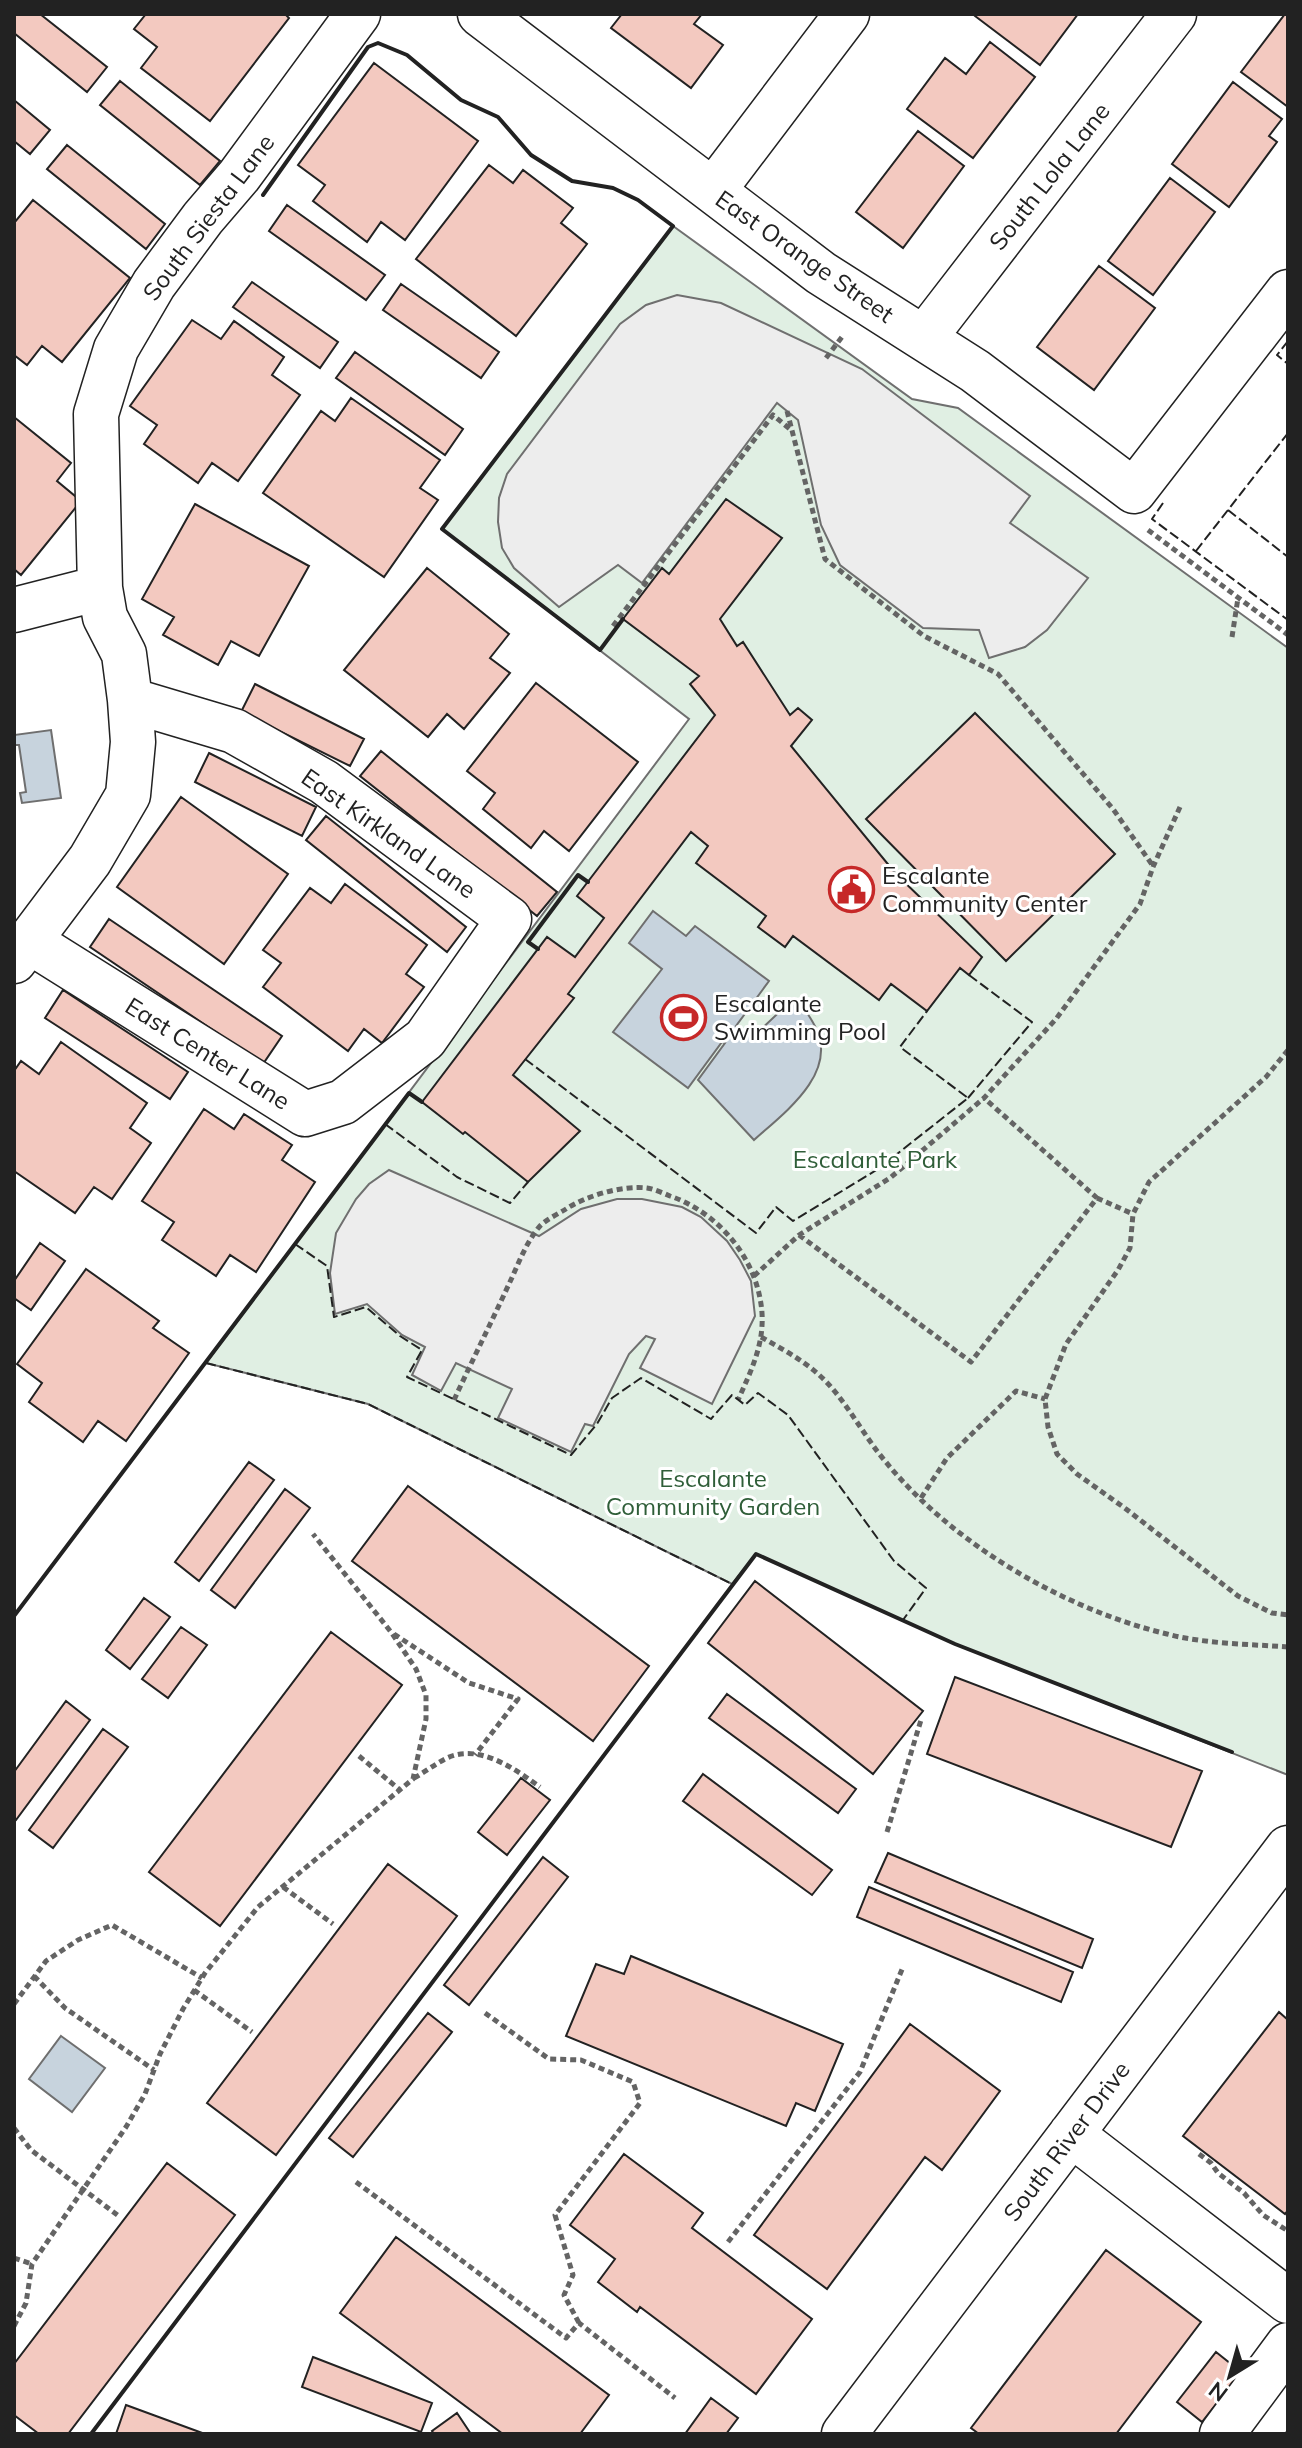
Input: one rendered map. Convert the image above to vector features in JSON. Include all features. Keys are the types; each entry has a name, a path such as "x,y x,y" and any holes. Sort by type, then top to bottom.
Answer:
{"street":[{"name":"South Siesta Lane","path":"100,588 96,414 116,349 154,284 239,176 358,14"},
{"path":"713,191 847,14"},
{"name":"South Lola Lane","path":"924,338 1174,14"},
{"name":"East Orange Street","path":"504,21 713,191 821,273 975,371 1137,507"},
{"path":"1137,507 1288,292"},
{"path":"14,610 100,588 105,617 124,654 133,742 128,795 90,860 22,951"},
{"name":"East Kirkland Lane","path":"130,700 234,731 311,775 509,919 425,1039"},
{"name":"East Center Lane","path":"22,951 305,1114 343,1102 425,1039"},
{"name":"South River Drive","path":"851,2432 1288,1848"},
{"path":"1071,2134 1288,2301"},
{"path":"1222,2434 1288,2345"}],"path":[{"path":"826,358 842,337"},
{"path":"787,411 825,559 924,636 998,674 1113,809 1153,867"},
{"path":"613,626 773,415 792,431"},
{"path":"1137,507 1238,598 1288,635"},
{"path":"1232,637 1238,598"},
{"path":"754,1276 799,1235 890,1178 984,1098 1056,1019 1140,904 1180,807"},
{"path":"1288,1050 1266,1077 1149,1182 1133,1214 1130,1248 1066,1344 1045,1399 1048,1427 1057,1454 1077,1474 1238,1596 1272,1613 1288,1615"},
{"path":"984,1098 1097,1198 1133,1214"},
{"path":"454,1400 525,1251 541,1225 579,1200 612,1191 647,1188 703,1211 728,1234 754,1276 762,1311 761,1337 755,1363 738,1400"},
{"path":"799,1235 971,1362 1097,1198"},
{"path":"761,1337 796,1357 829,1385 885,1461 921,1498 954,1529 1009,1568 1071,1601 1168,1635 1288,1647"},
{"path":"921,1498 947,1458 1016,1391 1045,1399"},
{"path":"313,1534 391,1632 416,1669 426,1695 426,1719 413,1779"},
{"path":"391,1632 469,1683 518,1699 475,1755"},
{"path":"887,1832 921,1720"},
{"path":"14,2326 26,2303 32,2264 126,2127 194,1990 258,1907 413,1779 450,1757 475,1755 496,1759 540,1787"},
{"path":"359,1756 400,1790"},
{"path":"283,1887 333,1924"},
{"path":"14,2004 46,1961 78,1940 112,1925 202,1978"},
{"path":"728,2242 860,2072 903,1967"},
{"path":"34,1976 65,2008 154,2070"},
{"path":"194,1990 252,2032"},
{"path":"485,2013 549,2059 581,2060 633,2082 640,2103 555,2215 573,2275 564,2295 579,2323 675,2398"},
{"path":"14,2128 31,2150 120,2217"},
{"path":"1199,2154 1244,2193 1263,2215 1288,2231"},
{"path":"356,2182 566,2338 579,2323"},
{"path":"14,2258 32,2264"}],"green space":[{"name":"Escalante Park","path":"673,226 912,399 958,408 1288,648 1288,1775 955,1644 756,1554 732,1584 368,1404 206,1363 689,719 442,529"}],"shaded area":[{"path":"677,295 721,303 862,369 1030,496 1010,523 1088,578 1047,630 1025,647 989,658 979,630 923,628 840,565 821,525 798,420 777,403 642,583 618,565 559,607 514,568 502,548 498,522 499,498 507,474 620,324 646,305"},
{"path":"51,730 61,798 22,803 20,793 26,792 19,745 14,745 14,735"},
{"name":"Escalante Swimming Pool","path":"653,911 686,936 695,926 769,981 736,1026 753,1037 793,999 816,1028 821,1045 820,1061 814,1077 793,1105 754,1140 698,1080 725,1043 722,1042 688,1088 613,1032 662,969 629,943"},
{"path":"389,1170 539,1236 581,1209 617,1199 642,1199 682,1207 701,1217 727,1241 740,1260 751,1281 755,1316 712,1404 640,1368 655,1339 646,1336 629,1354 593,1426 585,1424 571,1452 498,1418 512,1389 456,1363 441,1391 412,1375 425,1347 402,1335 367,1304 335,1314 330,1273 336,1233 356,1199 369,1184"},
{"path":"61,2036 105,2068 72,2112 29,2079"}],"building":[{"path":"14,14 40,14 107,67 87,92 14,33"},
{"path":"146,14 285,14 289,18 210,121 141,68 157,47 134,29"},
{"path":"622,14 702,14 694,24 723,45 691,88 611,28"},
{"path":"976,14 1078,14 1040,65"},
{"path":"1288,14 1288,107 1241,72"},
{"path":"990,42 1035,77 973,158 907,109 945,58 966,74"},
{"path":"374,63 478,141 405,240 381,222 367,242 313,201 325,185 298,165"},
{"path":"120,81 220,161 200,185 100,105"},
{"path":"1233,82 1282,119 1269,136 1277,142 1229,207 1172,164"},
{"path":"14,100 50,130 30,154 14,141"},
{"path":"918,131 964,166 903,248 856,212"},
{"path":"67,145 165,224 146,249 47,169"},
{"path":"489,165 513,183 523,170 573,208 561,223 587,244 516,336 416,259"},
{"path":"1170,178 1215,212 1153,295 1108,261"},
{"path":"33,200 130,278 62,362 42,346 27,365 14,355 14,223"},
{"path":"287,205 385,275 366,300 269,231"},
{"path":"1099,266 1155,308 1094,390 1037,347"},
{"path":"252,282 338,342 320,368 233,307"},
{"path":"401,284 499,352 481,378 383,310"},
{"path":"192,320 221,339 234,321 284,357 272,375 300,395 238,481 212,463 198,483 144,444 157,425 130,406"},
{"path":"355,352 463,429 445,455 336,378"},
{"path":"351,398 440,460 420,488 438,500 384,577 263,493 321,411 335,421"},
{"path":"14,417 71,463 57,481 81,501 21,575 14,569"},
{"path":"726,499 782,538 720,619 737,646 743,642 790,715 798,708 812,720 791,746 896,874 982,957 969,975 960,968 927,1011 891,984 879,1000 793,936 785,947 758,927 766,916 696,863 708,846 691,832 568,994 574,998 513,1075 580,1131 528,1182 422,1102 547,937 575,957 604,918 577,896 715,715 690,684 699,676 623,619 662,568 669,574"},
{"path":"195,504 309,566 259,656 231,641 218,665 163,635 174,617 142,599"},
{"path":"427,568 509,634 490,658 510,673 464,729 447,714 428,737 344,670"},
{"path":"536,683 638,762 569,851 544,831 531,848 483,809 495,793 467,771"},
{"path":"255,684 364,739 350,766 241,712"},
{"path":"975,713 1115,854 1006,961 866,819"},
{"path":"381,751 557,892 537,916 360,776"},
{"path":"209,753 316,807 302,836 195,782"},
{"path":"181,797 288,874 224,964 117,887"},
{"path":"326,816 466,927 447,952 306,840"},
{"path":"345,884 427,945 406,974 424,987 382,1043 364,1029 348,1051 263,987 281,963 263,950 310,888 331,903"},
{"path":"109,919 282,1036 263,1064 90,947"},
{"path":"63,990 188,1072 170,1099 45,1018"},
{"path":"61,1042 147,1103 130,1128 151,1143 112,1199 94,1187 75,1213 14,1171 14,1071 21,1061 39,1074"},
{"path":"204,1109 234,1129 244,1114 292,1145 282,1160 315,1182 256,1272 230,1255 216,1276 162,1240 174,1222 142,1201"},
{"path":"40,1243 65,1261 31,1310 14,1298 14,1281"},
{"path":"86,1269 159,1321 153,1328 189,1353 126,1441 98,1421 83,1442 29,1402 42,1383 17,1364"},
{"path":"249,1462 274,1480 199,1581 175,1562"},
{"path":"408,1486 649,1666 593,1741 352,1561"},
{"path":"285,1489 310,1508 235,1608 211,1590"},
{"path":"755,1581 923,1711 873,1774 708,1643"},
{"path":"144,1598 170,1617 130,1669 106,1650"},
{"path":"181,1627 207,1645 168,1698 142,1679"},
{"path":"331,1632 402,1685 220,1926 149,1872"},
{"path":"955,1677 1202,1771 1171,1847 927,1754"},
{"path":"727,1694 856,1789 838,1813 709,1718"},
{"path":"66,1701 90,1720 16,1820 14,1772"},
{"path":"103,1729 128,1747 53,1848 29,1830"},
{"path":"703,1774 832,1870 812,1895 683,1801"},
{"path":"521,1778 550,1800 507,1855 478,1832"},
{"path":"888,1853 1093,1939 1082,1968 875,1882"},
{"path":"543,1857 568,1877 469,2005 444,1985"},
{"path":"388,1864 457,1916 276,2155 207,2103"},
{"path":"869,1887 1073,1972 1061,2002 857,1917"},
{"path":"631,1956 843,2044 815,2111 796,2103 786,2126 566,2036 596,1964 624,1974"},
{"path":"1279,2012 1288,2020 1288,2210 1285,2214 1183,2136"},
{"path":"428,2013 452,2032 353,2157 329,2138"},
{"path":"910,2024 1000,2091 942,2170 925,2157 827,2289 754,2235"},
{"path":"624,2154 703,2213 692,2228 812,2319 756,2394 640,2307 637,2312 598,2282 615,2259 570,2225"},
{"path":"167,2163 235,2215 68,2434 39,2434 14,2415 14,2364"},
{"path":"396,2237 609,2395 580,2434 503,2434 340,2313"},
{"path":"1106,2250 1201,2322 1116,2434 979,2434 971,2428"},
{"path":"1216,2352 1241,2372 1202,2422 1177,2402"},
{"path":"313,2357 432,2403 421,2432 302,2387"},
{"path":"711,2398 738,2418 726,2434 685,2434"},
{"path":"126,2405 205,2434 116,2434"},
{"path":"457,2413 471,2434 434,2434 432,2431"}],"fence":[{"path":"1288,341 1277,355 1288,364"},
{"path":"1196,551 1288,433"},
{"path":"1163,503 1152,519 1288,620"},
{"path":"1228,510 1288,557"},
{"path":"968,1098 1032,1022 969,975"},
{"path":"525,1059 756,1233 776,1207 793,1221 878,1169 968,1098 900,1047 927,1011"},
{"path":"385,1124 457,1177 510,1203 528,1182"},
{"path":"295,1244 327,1266 334,1317 366,1307 422,1350 407,1377 571,1455 597,1424 612,1398 641,1378 711,1419 732,1395 745,1405 758,1393 788,1415 894,1561 926,1588 903,1620"},
{"path":"206,1363 368,1404 732,1584"}],"wall":[{"path":"263,195 368,47 378,43 407,55 461,100 498,117 531,155 572,181 613,188 638,200 673,226 442,529 600,650 623,619"},
{"path":"538,949 528,942 578,875 588,882"},
{"path":"14,1616 409,1093 422,1102"},
{"path":"91,2434 756,1554 955,1644 1232,1752"}],"place":[{"name":"Escalante Community Center","path":"851,889"},
{"name":"Escalante Swimming Pool","path":"683,1017"}],"park label":[{"name":"Escalante Community Garden","path":"713,1492"}]}
